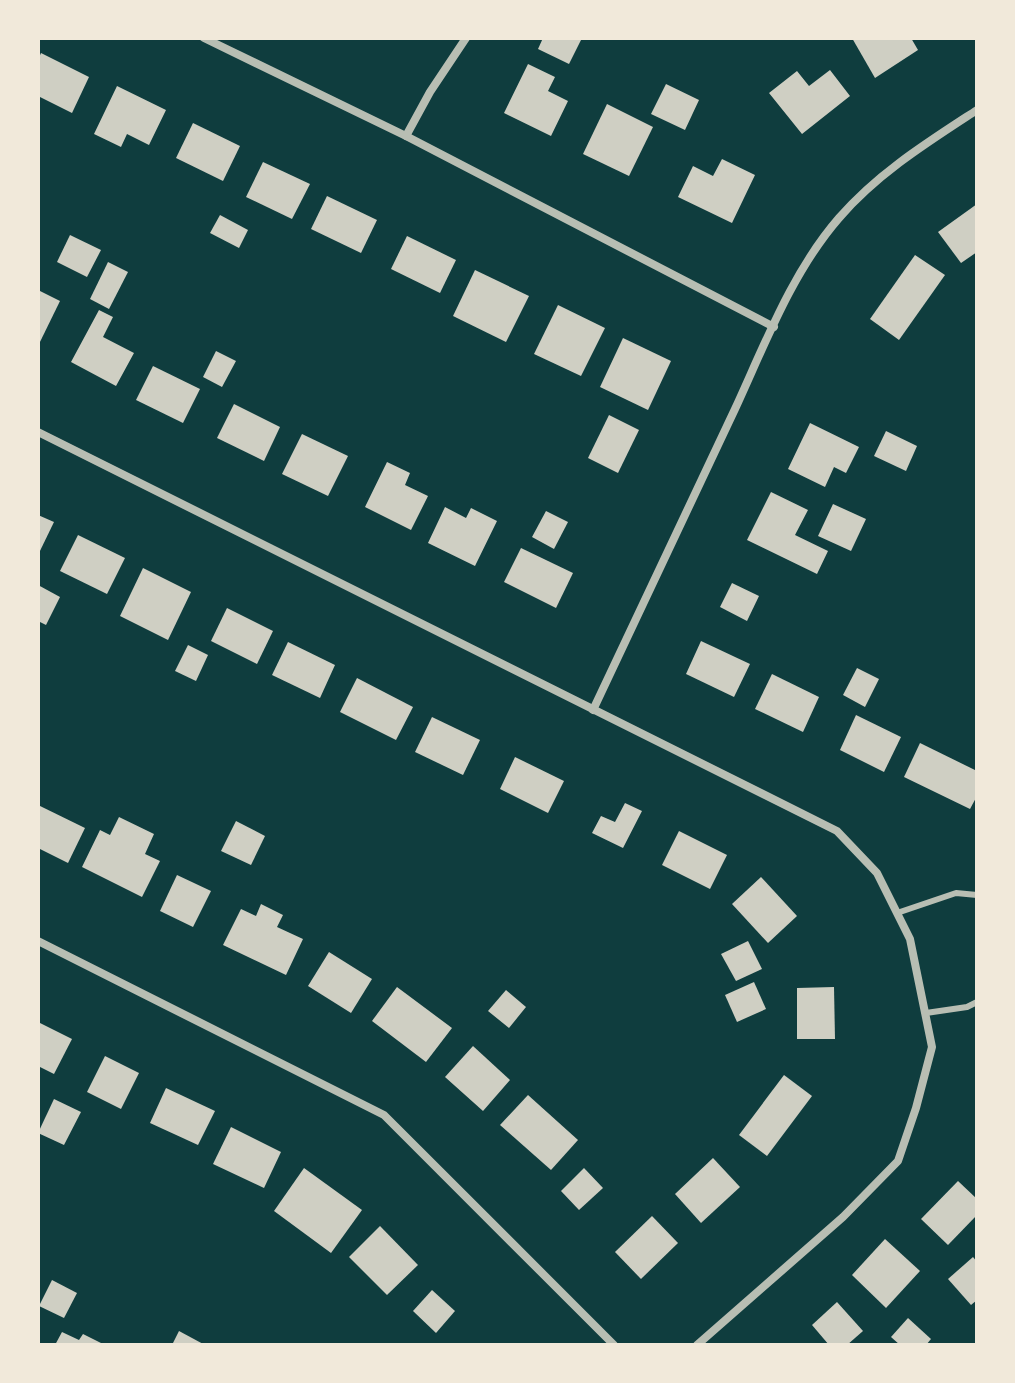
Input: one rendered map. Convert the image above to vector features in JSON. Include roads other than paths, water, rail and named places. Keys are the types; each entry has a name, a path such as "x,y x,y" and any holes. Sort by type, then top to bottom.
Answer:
{"street":[{"path":"204,38 406,136 774,327"},
{"path":"406,136 430,92 466,38"},
{"path":"593,710 774,327 815,250 858,198 915,150 977,110"},
{"path":"38,432 837,831 877,873 910,939 932,1047 898,1161 843,1217 697,1345"},
{"path":"38,941 384,1115 614,1345"}],"lane":[{"path":"897,913 956,893 977,895"},
{"path":"926,1013 967,1007 977,1002"}]}
